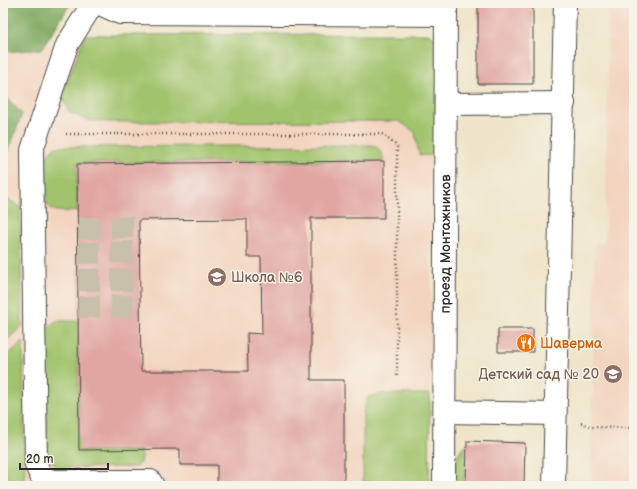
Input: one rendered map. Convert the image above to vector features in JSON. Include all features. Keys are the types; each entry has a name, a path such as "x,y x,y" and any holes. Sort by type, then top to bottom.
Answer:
{"street":[{"path":"93,3 67,45 32,150 36,465 41,476 52,481 150,482 153,486"},
{"path":"98,3 120,13 446,9"},
{"path":"554,486 564,103 565,3"},
{"name":"проезд Монтажников","path":"444,486 446,9"},
{"path":"446,104 564,103"},
{"path":"445,412 556,414"}],"path":[{"path":"37,134 382,134 397,146 397,376"},
{"path":"556,414 592,427 634,428"}],"shaded area":[{"path":"609,3 634,3 634,486 591,486 595,243 605,242"},
{"name":"Школа №6","path":"431,43 431,486 3,486 3,44"}],"green space":[{"path":"3,3 71,3 42,49 3,52"},
{"path":"428,34 439,39 440,156 419,155 415,132 399,121 109,122 87,120 69,112 62,95 85,35"},
{"path":"3,93 22,114 8,153 3,154"},
{"path":"372,145 380,151 384,161 77,163 77,211 53,210 47,204 46,199 45,161 48,153 55,147"},
{"path":"3,196 20,207 22,326 3,344"},
{"path":"56,321 78,321 79,451 141,451 140,462 136,467 63,468 54,464 49,457 46,451 46,333 47,328"},
{"path":"23,341 25,486 3,486 3,360"},
{"path":"382,394 430,394 429,486 363,486 363,413 368,397"},
{"path":"465,445 464,486 455,486 455,469 457,458 461,449"}],"building":[{"path":"478,3 533,3 533,84 478,84"},
{"path":"384,161 384,218 311,218 311,380 344,380 344,486 217,486 217,465 180,465 180,449 79,450 77,164","holes":["247,219 247,257 261,257 262,334 247,333 248,371 141,371 139,220"]},
{"path":"498,329 533,329 533,352 498,352"},
{"path":"467,441 525,443 524,486 466,486"}],"tunnel":[{"path":"78,228 140,227"},
{"path":"78,253 140,252"},
{"path":"78,280 140,280"},
{"path":"78,307 140,306"}],"place":[{"name":"Школа №6","path":"217,277"},
{"name":"Шаверма","path":"526,343"},
{"name":"Детский сад № 20","path":"613,374"}]}
